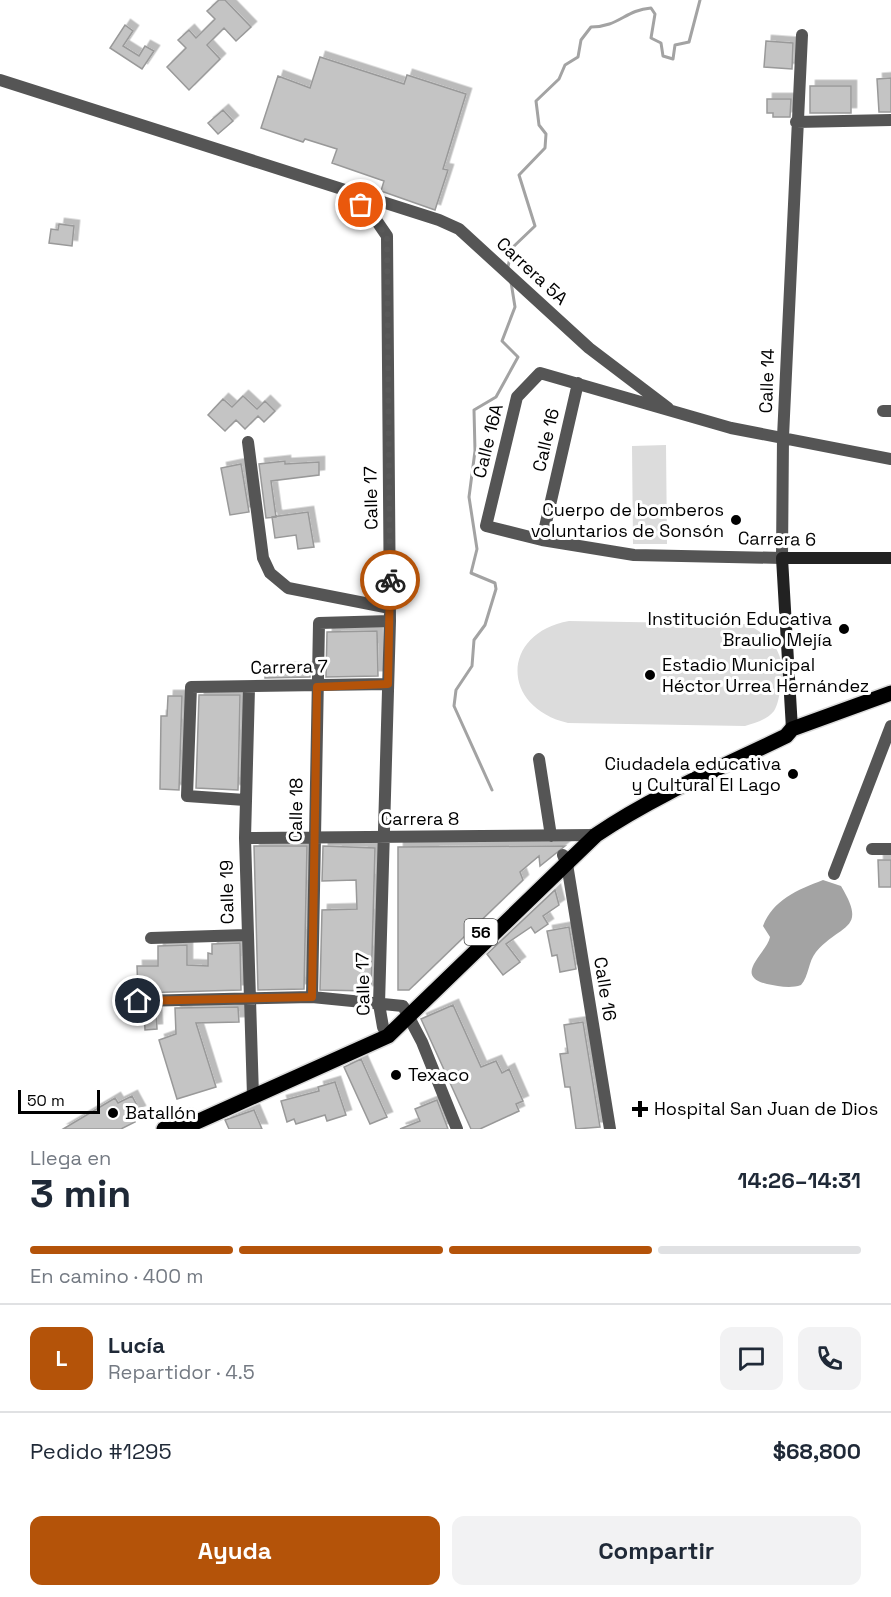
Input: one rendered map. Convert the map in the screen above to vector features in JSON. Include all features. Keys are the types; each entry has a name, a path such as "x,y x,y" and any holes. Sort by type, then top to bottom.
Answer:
{"main road":[{"name":"Carrera 6","path":"782,558 891,558"},
{"name":"Calle 14","path":"782,558 792,729"},
{"name":"56","path":"164,1129 252,1092 385,1031 605,819 783,728 792,729 891,693"},
{"name":"56","path":"181,1129 252,1092"}],"street":[{"name":"Calle 14","path":"782,558 783,437 796,122 802,35"},
{"name":"Carrera 5A","path":"0,80 449,225 459,230 498,262 589,348 675,412"},
{"path":"796,122 891,120"},
{"name":"Calle 17","path":"345,190 376,220 387,236 390,621 379,1004 385,1031"},
{"name":"Carrera 5A","path":"540,373 731,428 891,459"},
{"name":"Calle 16A","path":"486,526 517,397 540,373"},
{"name":"Calle 16","path":"542,540 578,383"},
{"path":"248,442 263,558 270,573 288,588 390,608"},
{"name":"Carrera 6","path":"486,526 542,540 634,555 782,558"},
{"name":"Calle 18","path":"312,997 313,837 319,623 390,621"},
{"name":"Carrera 7","path":"245,800 187,796 191,687 317,687 388,684"},
{"name":"Calle 19","path":"249,688 245,838 252,1092"},
{"path":"834,874 891,726"},
{"path":"539,759 551,836"},
{"name":"Carrera 8","path":"245,838 590,835"},
{"path":"872,849 891,849"},
{"name":"Calle 16","path":"565,859 610,1129"},
{"path":"152,938 246,935"},
{"path":"138,1001 248,996 312,997 379,1004 406,1010 457,1129"}],"shaded area":[{"path":"666,445 667,544 633,544 632,446"},
{"name":"Estadio Municipal Héctor Urrea Hernández","path":"569,621 746,624 764,635 780,657 781,688 774,711 761,721 745,726 568,723 546,715 530,702 521,687 518,670 521,654 531,640 547,628"},
{"path":"823,880 841,886 849,901 852,919 816,952 801,985 784,987 757,980 752,976 752,970 770,937 763,926 767,917 787,897"}],"building":[{"path":"219,0 225,0 251,27 236,41 224,28 207,45 220,59 189,90 167,67 186,48 178,40 189,30 196,38 215,19 207,11"},
{"path":"125,25 133,31 123,46 139,56 145,46 154,51 142,69 110,48"},
{"path":"766,41 793,43 792,69 764,67"},
{"path":"320,57 404,84 407,75 466,94 443,169 448,170 435,210 381,191 384,181 332,163 337,149 305,139 303,142 261,128 278,76 310,88"},
{"path":"891,78 891,112 879,112 877,79"},
{"path":"810,86 851,86 851,113 810,113"},
{"path":"767,99 791,99 790,117 773,117 773,113 767,113"},
{"path":"223,110 233,121 218,134 208,123"},
{"path":"59,224 74,226 72,246 49,243 51,229 58,230"},
{"path":"243,396 257,409 265,401 275,411 264,422 258,416 245,429 236,420 225,431 208,415 223,399 232,407"},
{"path":"285,461 285,464 319,462 319,475 271,481 276,517 266,518 259,464"},
{"path":"241,464 249,512 230,515 221,468"},
{"path":"308,512 314,547 298,549 296,535 275,538 272,517"},
{"path":"377,631 378,676 326,677 327,632"},
{"path":"310,668 310,677 265,678 265,669"},
{"path":"199,695 240,695 238,790 196,788"},
{"path":"168,696 182,696 179,790 160,789 161,716 167,716"},
{"path":"254,846 307,846 304,989 258,990"},
{"path":"323,846 375,848 371,991 320,990 322,910 357,909 356,880 322,881"},
{"path":"565,846 540,866 539,856 520,872 523,880 409,990 398,990 398,847"},
{"path":"878,860 891,860 891,887 879,887"},
{"path":"555,890 559,905 543,916 548,924 535,933 531,927 506,944 520,962 503,975 487,954"},
{"path":"569,927 576,969 560,972 557,955 552,956 547,931"},
{"path":"240,943 241,990 138,993 137,966 158,966 158,946 187,945 187,965 208,966 208,953 212,954 212,944"},
{"path":"453,1005 481,1067 496,1061 502,1073 509,1069 523,1101 516,1104 519,1111 480,1129 471,1129 421,1019"},
{"path":"238,1007 239,1022 196,1023 216,1087 177,1099 159,1040 176,1034 175,1008"},
{"path":"144,1009 156,1009 157,1029 145,1030"},
{"path":"583,1022 600,1127 576,1129 570,1087 565,1087 560,1054 568,1053 564,1025"},
{"path":"361,1059 387,1117 370,1124 344,1067"},
{"path":"335,1082 346,1115 327,1121 325,1115 296,1124 294,1119 287,1122 281,1101 319,1091 318,1087"},
{"name":"Batallón","path":"132,1096 140,1111 131,1115 135,1122 121,1129 63,1129 115,1098 118,1103"},
{"path":"437,1100 448,1129 400,1129 420,1121 415,1109"},
{"path":"254,1110 262,1129 229,1129 225,1120"}],"waterway":[{"path":"508,267 512,248 535,226 519,175 545,148 546,134 539,125 536,101 559,79 565,65 578,57 581,40 591,27 615,22 642,9 651,8 655,14 651,38 661,43 663,56 673,59 675,45 689,42 700,0"},
{"path":"492,790 454,706 456,690 472,666 474,640 485,625 496,589 495,583 471,573 477,549 469,497 475,451 474,410 496,397 518,357 502,341 515,307 511,282"}],"way so far":[{"path":"361,205 376,220 387,236 390,580"}],"place":[{"name":"Cuerpo de bomberos voluntarios de Sonsón","path":"736,520"},
{"name":"Institución Educativa Braulio Mejía","path":"844,629"},
{"name":"Estadio Municipal Héctor Urrea Hernández","path":"650,675"},
{"name":"Ciudadela educativa y Cultural El Lago","path":"793,774"},
{"name":"Texaco","path":"396,1075"},
{"name":"Hospital San Juan de Dios","path":"640,1109"},
{"name":"Batallón","path":"113,1113"}],"route":[{"path":"138,1001 248,996 312,997 317,687 388,684 390,580"}]}
